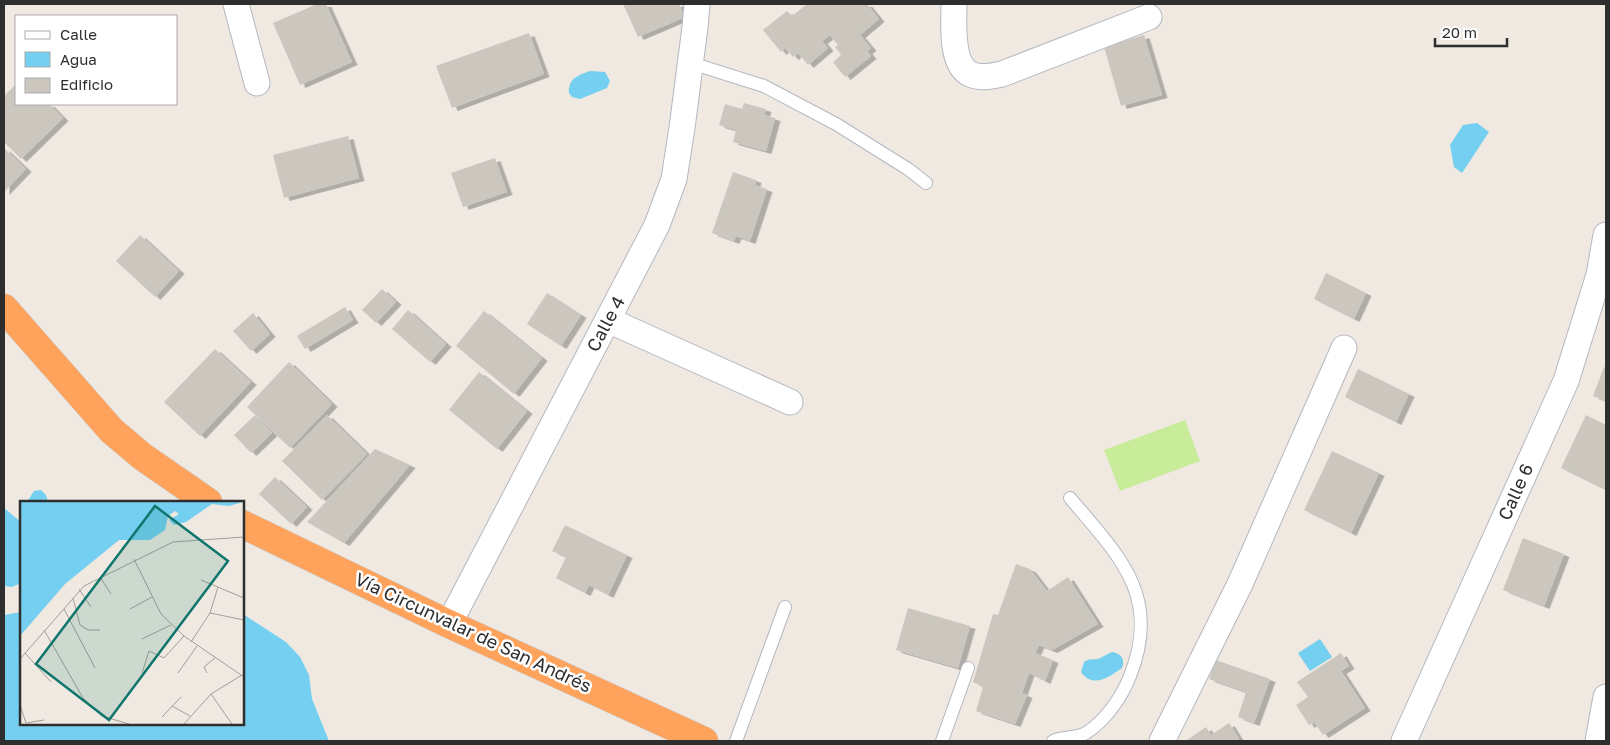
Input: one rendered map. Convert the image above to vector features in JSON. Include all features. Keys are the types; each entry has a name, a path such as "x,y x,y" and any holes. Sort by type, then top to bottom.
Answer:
{"highway":[{"path":"4,308 112,431 143,457 207,501"},
{"name":"Vía Circunvalar de San Andrés","path":"244,525 449,624 704,741"}],"street":[{"path":"236,4 257,83"},
{"name":"Calle 4","path":"449,624 657,225 674,178 691,63 697,4"},
{"path":"954,4 954,39 958,62 970,74 984,77 1002,74 1149,17"},
{"name":"Calle 6","path":"1404,741 1566,381 1599,275 1606,235"},
{"path":"608,320 790,402"},
{"path":"1162,741 1240,584 1344,348"},
{"path":"1598,741 1606,697"}],"lane":[{"path":"691,63 764,86 836,124 908,169 926,183"},
{"path":"1053,741 1084,734 1105,716 1128,682 1138,656 1141,634 1141,607 1129,574 1108,544 1070,498"},
{"path":"736,741 785,607"},
{"path":"942,741 968,668"}],"green space":[{"path":"1185,420 1200,461 1120,491 1104,450"}],"water":[{"path":"590,71 605,72 610,81 607,88 580,99 572,97 569,93 569,88 572,81"},
{"path":"1477,123 1489,132 1462,173 1454,167 1450,145 1463,125"},
{"path":"41,490 46,495 48,501 28,501 34,491"},
{"path":"4,508 20,521 20,583 12,587 4,586"},
{"path":"20,612 20,725 244,725 244,615 286,642 300,657 309,675 312,699 329,741 4,741 4,615"},
{"path":"1320,639 1332,657 1310,671 1298,653"},
{"path":"1113,652 1121,656 1123,662 1122,668 1112,675 1096,681 1086,677 1081,672 1084,662"}],"building":[{"path":"317,4 326,4 352,62 300,85 273,23"},
{"path":"623,4 679,4 685,17 638,37"},
{"path":"807,4 867,4 879,19 860,35 871,48 867,51 871,56 845,77 833,62 841,55 835,47 838,45 830,35 822,41 828,48 808,65 798,53 793,57 785,48 781,52 763,30 787,11 792,16"},
{"path":"529,33 544,74 452,108 436,66"},
{"path":"1144,35 1162,95 1121,106 1104,47"},
{"path":"15,85 15,105 50,105 63,118 21,159 4,142 4,96"},
{"path":"744,103 766,109 764,115 775,118 766,151 733,142 736,130 719,125 725,104 742,109"},
{"path":"348,136 359,178 284,198 273,155"},
{"path":"4,148 26,169 4,192"},
{"path":"495,158 507,192 463,207 451,173"},
{"path":"733,172 756,180 755,185 767,189 750,241 736,236 734,241 712,233"},
{"path":"140,235 179,271 155,297 116,261"},
{"path":"1326,273 1366,293 1354,319 1314,299"},
{"path":"382,289 396,302 376,323 362,310"},
{"path":"547,293 581,315 561,346 527,324"},
{"path":"345,307 353,320 305,349 297,336"},
{"path":"408,310 446,344 430,362 392,329"},
{"path":"484,311 542,358 514,394 456,346"},
{"path":"253,313 270,334 251,351 233,331"},
{"path":"215,349 251,382 200,436 164,402"},
{"path":"289,362 332,404 290,448 247,407"},
{"path":"1604,367 1606,368 1606,401 1593,396"},
{"path":"1358,369 1409,394 1396,422 1345,397"},
{"path":"479,372 527,411 497,449 449,410"},
{"path":"255,415 272,433 251,453 234,435"},
{"path":"327,415 367,454 322,500 282,461"},
{"path":"1586,415 1606,425 1606,490 1561,468"},
{"path":"375,449 410,465 344,543 307,522"},
{"path":"1332,451 1379,473 1351,533 1304,510"},
{"path":"275,477 307,507 291,524 259,494"},
{"path":"565,525 627,555 608,595 589,585 585,593 556,578 566,557 552,551"},
{"path":"1523,538 1564,554 1544,606 1503,590"},
{"path":"1016,564 1030,569 1047,591 1068,577 1098,624 1052,650 1039,645 1035,653 1053,660 1045,681 1029,673 1022,693 1027,695 1015,724 976,711 983,687 973,682 993,614 998,615"},
{"path":"908,608 970,626 958,668 896,650"},
{"path":"1341,653 1349,666 1341,671 1365,708 1323,735 1314,722 1309,725 1296,705 1308,697 1297,682"},
{"path":"1216,660 1270,679 1254,723 1238,717 1246,692 1209,679"},
{"path":"1229,723 1239,739 1236,741 1187,740 1206,727 1211,735"}]}
